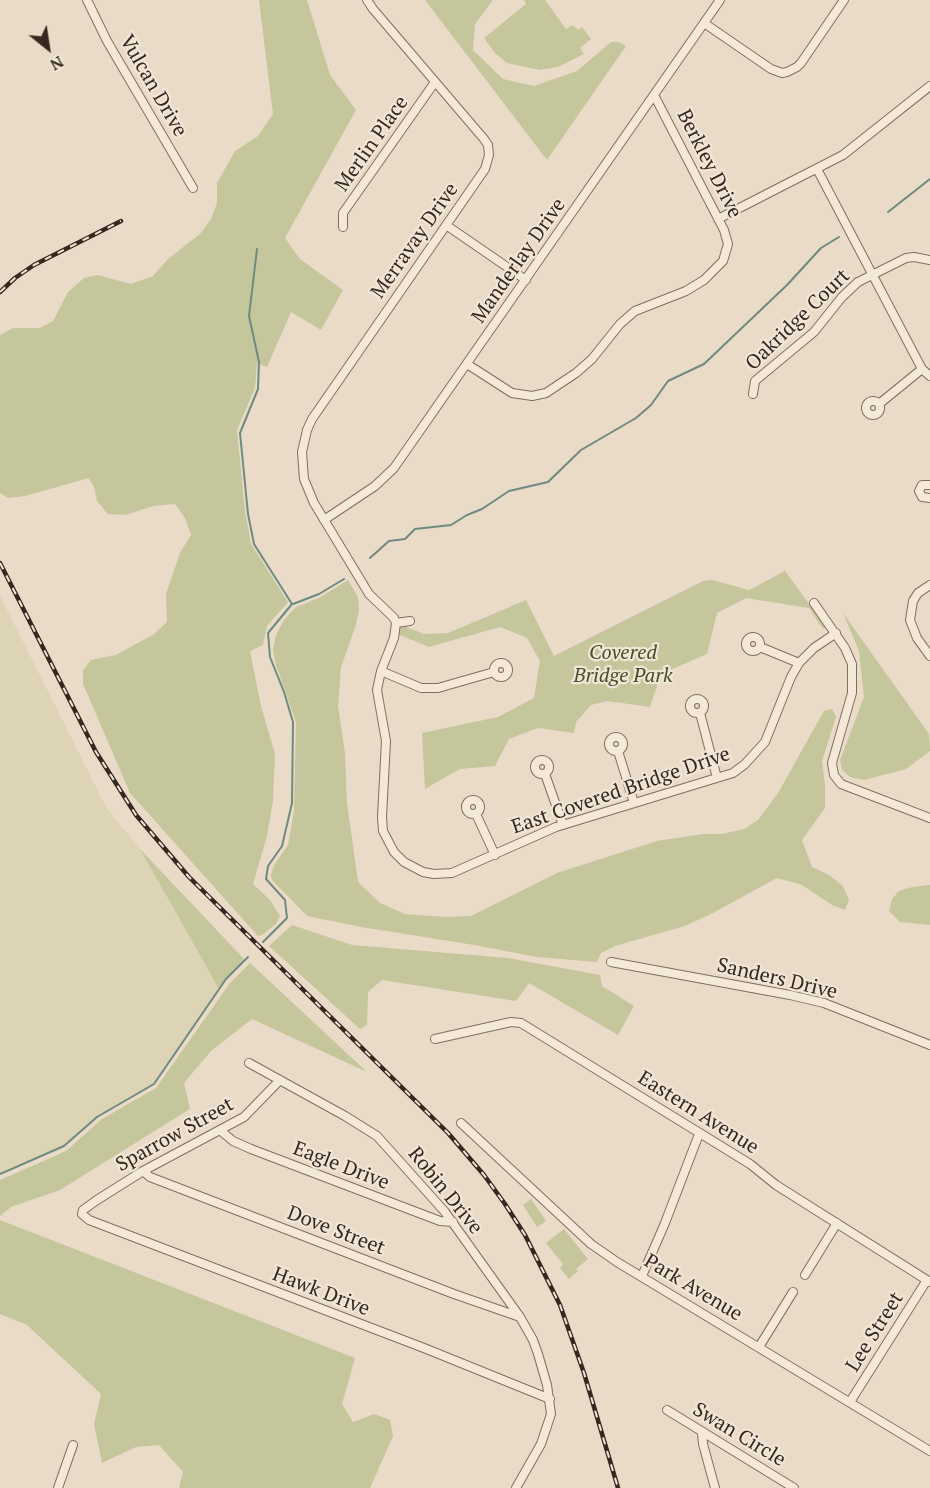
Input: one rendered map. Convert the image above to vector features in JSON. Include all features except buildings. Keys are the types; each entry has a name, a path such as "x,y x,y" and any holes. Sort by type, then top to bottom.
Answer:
{"street":[{"name":"Vulcan Drive","path":"87,0 107,41 193,188"},
{"name":"Merravay Drive","path":"324,520 304,479 302,452 307,430 332,389 488,163 489,149 484,139 367,0"},
{"name":"Manderlay Drive","path":"324,520 375,486 394,468 720,0"},
{"path":"704,23 771,69 782,73 801,63 844,0"},
{"name":"Merlin Place","path":"343,227 344,213 435,82"},
{"path":"718,219 850,150 930,86"},
{"name":"Berkley Drive","path":"467,364 512,393 532,396 554,389 571,378 592,359 620,324 635,311 686,291 719,266 726,256 728,244 724,230 654,95"},
{"path":"817,169 922,369 930,376"},
{"path":"446,225 525,280"},
{"name":"Oakridge Court","path":"753,394 755,381 814,332 849,289 871,274 906,258 930,260"},
{"path":"879,404 922,369"},
{"path":"930,485 922,485 919,491 922,497 930,498"},
{"path":"324,520 369,594 394,618 396,623 410,621"},
{"path":"930,585 918,593 913,601 909,620 916,638 930,656"},
{"path":"814,603 836,633 852,664 852,693 832,763 834,775 841,784 930,818"},
{"name":"East Covered Bridge Drive","path":"396,623 394,638 381,670 377,690 386,741 383,831 389,845 404,862 423,872 434,874 452,873 563,825 733,773 746,765 765,742 791,677 799,663 814,648 836,633"},
{"path":"760,647 799,663"},
{"path":"381,670 421,688 438,688 495,672"},
{"path":"700,713 717,778"},
{"path":"618,751 634,803"},
{"path":"545,774 563,825"},
{"path":"476,814 495,855"},
{"name":"Sanders Drive","path":"611,962 824,1003 930,1045"},
{"name":"Eastern Avenue","path":"435,1039 511,1022 521,1023 750,1164 776,1185 928,1281"},
{"name":"Robin Drive","path":"249,1063 377,1136 405,1166 453,1222 520,1317 533,1340 550,1399"},
{"name":"Sparrow Street","path":"82,1214 83,1210 97,1200 143,1171 192,1143 221,1131 250,1113 280,1080"},
{"name":"Park Avenue","path":"461,1124 591,1244 930,1451"},
{"name":"Eagle Drive","path":"221,1131 233,1141 251,1149 440,1221 453,1222"},
{"path":"642,1276 699,1134"},
{"name":"Dove Street","path":"143,1171 150,1177 454,1294 520,1317"},
{"name":"Hawk Drive","path":"82,1214 89,1220 424,1348 550,1399"},
{"path":"805,1275 837,1224"},
{"name":"Lee Street","path":"850,1402 928,1281"},
{"path":"759,1347 793,1292"},
{"path":"516,1488 547,1431 551,1414 550,1399"},
{"name":"Swan Circle","path":"667,1410 794,1488"},
{"path":"702,1433 716,1488"},
{"path":"58,1488 73,1445"}],"shaded area":[{"path":"0,596 107,809 140,849 219,989 154,1084 97,1117 64,1146 0,1174"}],"green space":[{"path":"259,0 307,0 330,75 356,110 285,238 300,259 343,290 321,330 291,312 267,367 257,363 255,388 237,430 245,511 251,544 288,602 267,626 263,645 250,651 261,706 275,754 273,801 267,836 253,884 270,900 280,916 276,924 258,936 130,793 83,684 83,670 91,660 116,655 154,634 167,622 166,594 180,553 191,535 185,518 175,504 153,506 126,515 108,514 97,501 89,478 25,496 8,498 0,493 0,335 13,328 40,328 53,321 68,292 84,278 98,275 131,284 153,276 168,259 201,233 211,219 217,203 217,183 235,151 258,136 273,114"},
{"path":"425,0 493,0 475,24 473,50 503,79 534,86 577,71 611,42 618,42 626,46 547,160"},
{"path":"524,0 545,0 566,29 573,25 578,30 582,27 591,39 580,48 584,54 558,67 539,70 507,63 494,52 484,38 526,4"},
{"name":"Covered Bridge Park","path":"785,571 826,627 823,629 809,608 746,598 717,613 707,654 661,674 650,707 607,701 591,705 576,722 574,733 538,728 509,739 495,766 460,769 425,789 422,733 498,717 534,698 540,661 527,638 500,627 429,647 395,633 396,623 424,634 448,633 526,600 554,656 703,581 712,580 749,590"},
{"path":"348,580 358,597 359,610 341,667 338,706 345,753 347,803 358,882 380,903 405,914 471,916 557,873 657,841 703,834 722,834 744,829 758,820 778,793 824,711 832,709 836,717 822,761 825,808 802,840 812,867 829,875 843,886 849,900 845,910 832,905 802,885 777,878 685,926 615,946 601,953 597,962 537,957 307,916 272,880 271,875 274,865 288,845 294,811 296,722 273,650 276,635 284,620 296,607 319,598"},
{"path":"843,613 929,734 930,751 906,769 864,780 850,777 842,770 840,760 864,697 859,651"},
{"path":"140,849 245,960 219,989"},
{"path":"930,885 930,925 900,922 889,911 892,899 899,891"},
{"path":"292,925 352,945 508,958 600,975 602,986 634,1006 618,1035 529,983 516,1001 382,980 368,992 367,1025 360,1029 269,946"},
{"path":"250,963 367,1072 252,1019 211,1051 184,1083 190,1109 60,1190 11,1207 0,1216 0,1180 66,1151 102,1119 156,1088 230,983"},
{"path":"531,1199 546,1221 537,1227 523,1205"},
{"path":"0,1220 355,1358 342,1404 353,1422 374,1414 390,1420 393,1436 370,1488 179,1488 183,1472 159,1445 136,1447 102,1463 94,1424 101,1394 27,1325 0,1314"},
{"path":"564,1229 588,1259 576,1269 578,1271 569,1279 560,1268 563,1264 546,1243"}],"waterway":[{"path":"888,212 930,179"},
{"path":"370,558 389,541 405,539 415,529 451,525 482,509 509,491 548,482 581,450 636,418 651,405 668,381 704,364 787,285 821,248 839,237"},
{"path":"257,249 249,316 259,362 258,389 240,433 248,514 254,544 292,604 268,633 270,657 293,722 292,803 282,846 268,866 266,879 285,900 287,918 263,942"},
{"path":"293,604 319,594 344,579"},
{"path":"0,1174 64,1146 97,1117 154,1084 226,979 248,957"}],"railway":[{"path":"0,292 34,265 121,221"},
{"path":"0,563 96,752 136,815 189,877 448,1133 505,1204 525,1235 560,1305 584,1373 618,1488"}]}
